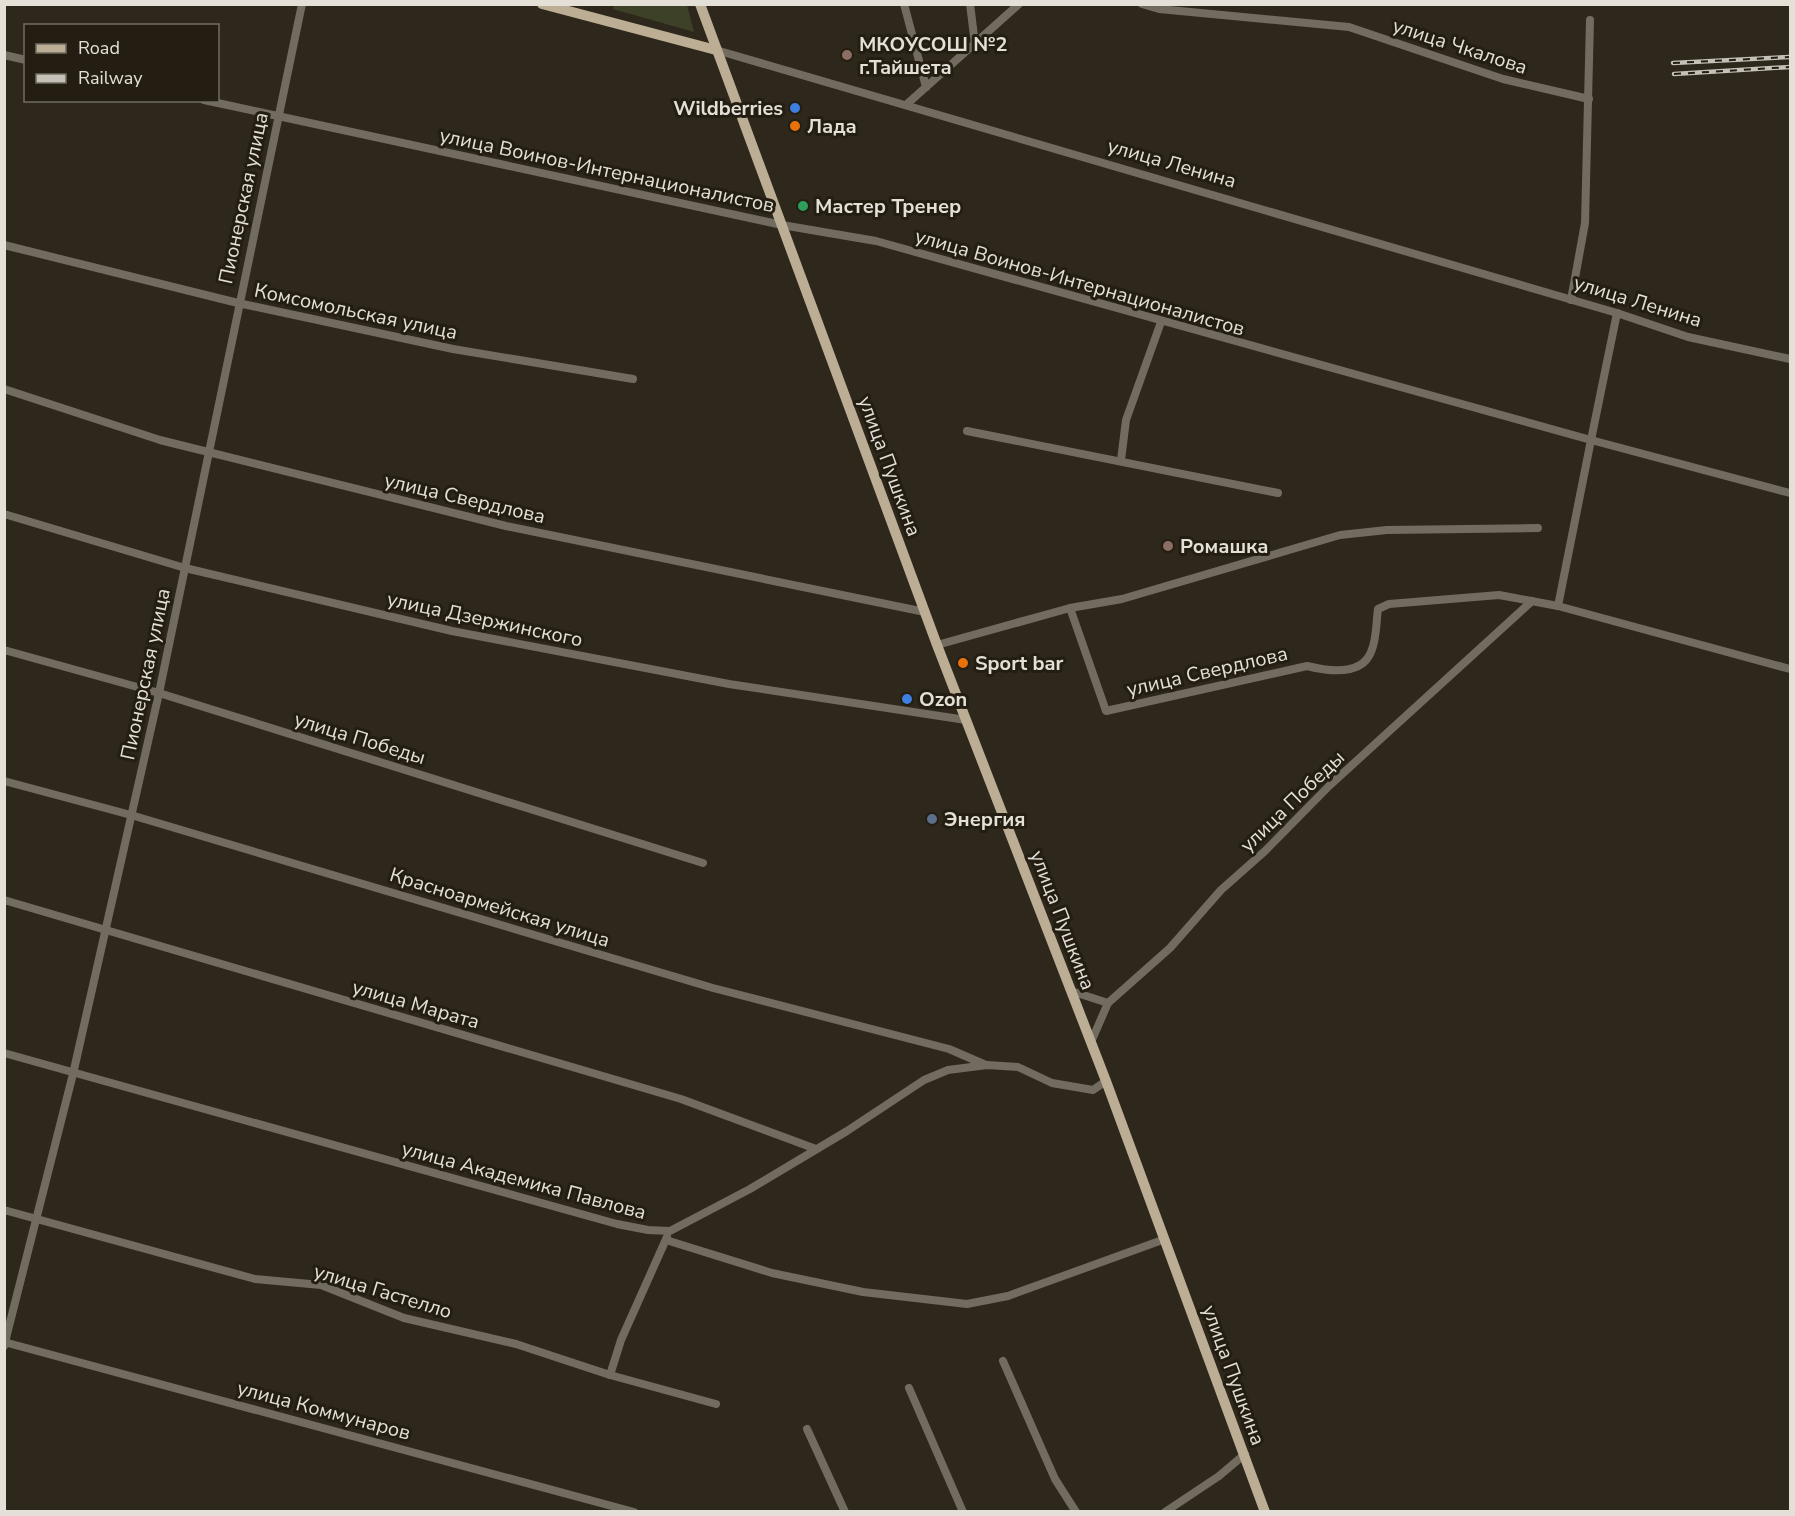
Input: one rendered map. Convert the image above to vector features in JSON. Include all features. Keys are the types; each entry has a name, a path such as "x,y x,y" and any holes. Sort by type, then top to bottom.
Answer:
{"main road":[{"name":"улица Ленина","path":"542,4 716,50"},
{"name":"улица Пушкина","path":"700,4 937,645 1106,1081 1266,1512"}],"street":[{"name":"Пионерская улица","path":"5,1343 73,1074 159,693 210,452 276,117 302,4"},
{"path":"904,4 926,87"},
{"path":"970,4 975,44"},
{"path":"907,104 1019,4"},
{"name":"улица Чкалова","path":"1142,4 1159,9 1349,27 1503,79 1589,99"},
{"path":"1571,300 1585,223 1590,20"},
{"name":"улица Ленина","path":"716,50 907,104 1617,313 1688,336 1791,359"},
{"path":"4,55 24,60"},
{"name":"улица Воинов-Интернационалистов","path":"212,102 782,225 876,241 1161,322 1791,493"},
{"name":"Комсомольская улица","path":"4,245 238,303 453,349 633,380"},
{"path":"1558,606 1617,313"},
{"path":"1121,460 1126,420 1161,322"},
{"name":"улица Свердлова","path":"4,389 160,440 506,526 925,612"},
{"path":"967,431 1278,493"},
{"name":"улица Дзержинского","path":"4,514 185,568 463,633 729,684 966,720"},
{"path":"937,645 1070,608 1122,599 1340,535 1399,529 1538,528"},
{"name":"улица Свердлова","path":"1070,608 1106,711 1306,666 1332,672 1358,666 1371,655 1378,609 1389,604 1499,595 1558,606 1791,669"},
{"name":"улица Победы","path":"1108,1003 1170,948 1221,890 1265,851 1329,786 1532,601"},
{"name":"улица Победы","path":"4,650 159,693 703,863"},
{"name":"Красноармейская улица","path":"4,781 131,814 713,988 949,1049 987,1065"},
{"name":"улица Марата","path":"4,900 681,1099 816,1149"},
{"path":"1071,991 1108,1003 1091,1042"},
{"name":"улица Академика Павлова","path":"4,1053 617,1224 648,1230 670,1231 750,1190 924,1080 948,1070 987,1065 1018,1067 1068,1088 1093,1090 1106,1081"},
{"name":"улица Гастелло","path":"4,1210 255,1279 321,1284 404,1318 516,1344 610,1375 716,1404"},
{"path":"610,1375 621,1340 670,1231"},
{"path":"666,1240 772,1273 863,1292 967,1304 1008,1296 1165,1239"},
{"name":"улица Коммунаров","path":"5,1343 634,1512"},
{"path":"1003,1361 1055,1479 1076,1512"},
{"path":"909,1388 963,1512"},
{"path":"807,1429 845,1512"},
{"path":"1165,1512 1219,1476 1245,1454"}],"green space":[{"path":"614,5 687,5 694,32 613,9"}],"railway":[{"path":"1673,63 1790,57"},
{"path":"1674,74 1790,67"}],"place":[{"name":"МКОУСОШ №2 г.Тайшета","path":"847,55"},
{"name":"Wildberries","path":"795,108"},
{"name":"Лада","path":"795,126"},
{"name":"Мастер Тренер","path":"803,206"},
{"name":"Ромашка","path":"1168,546"},
{"name":"Sport bar","path":"963,663"},
{"name":"Ozon","path":"907,699"},
{"name":"Энергия","path":"932,819"}]}
